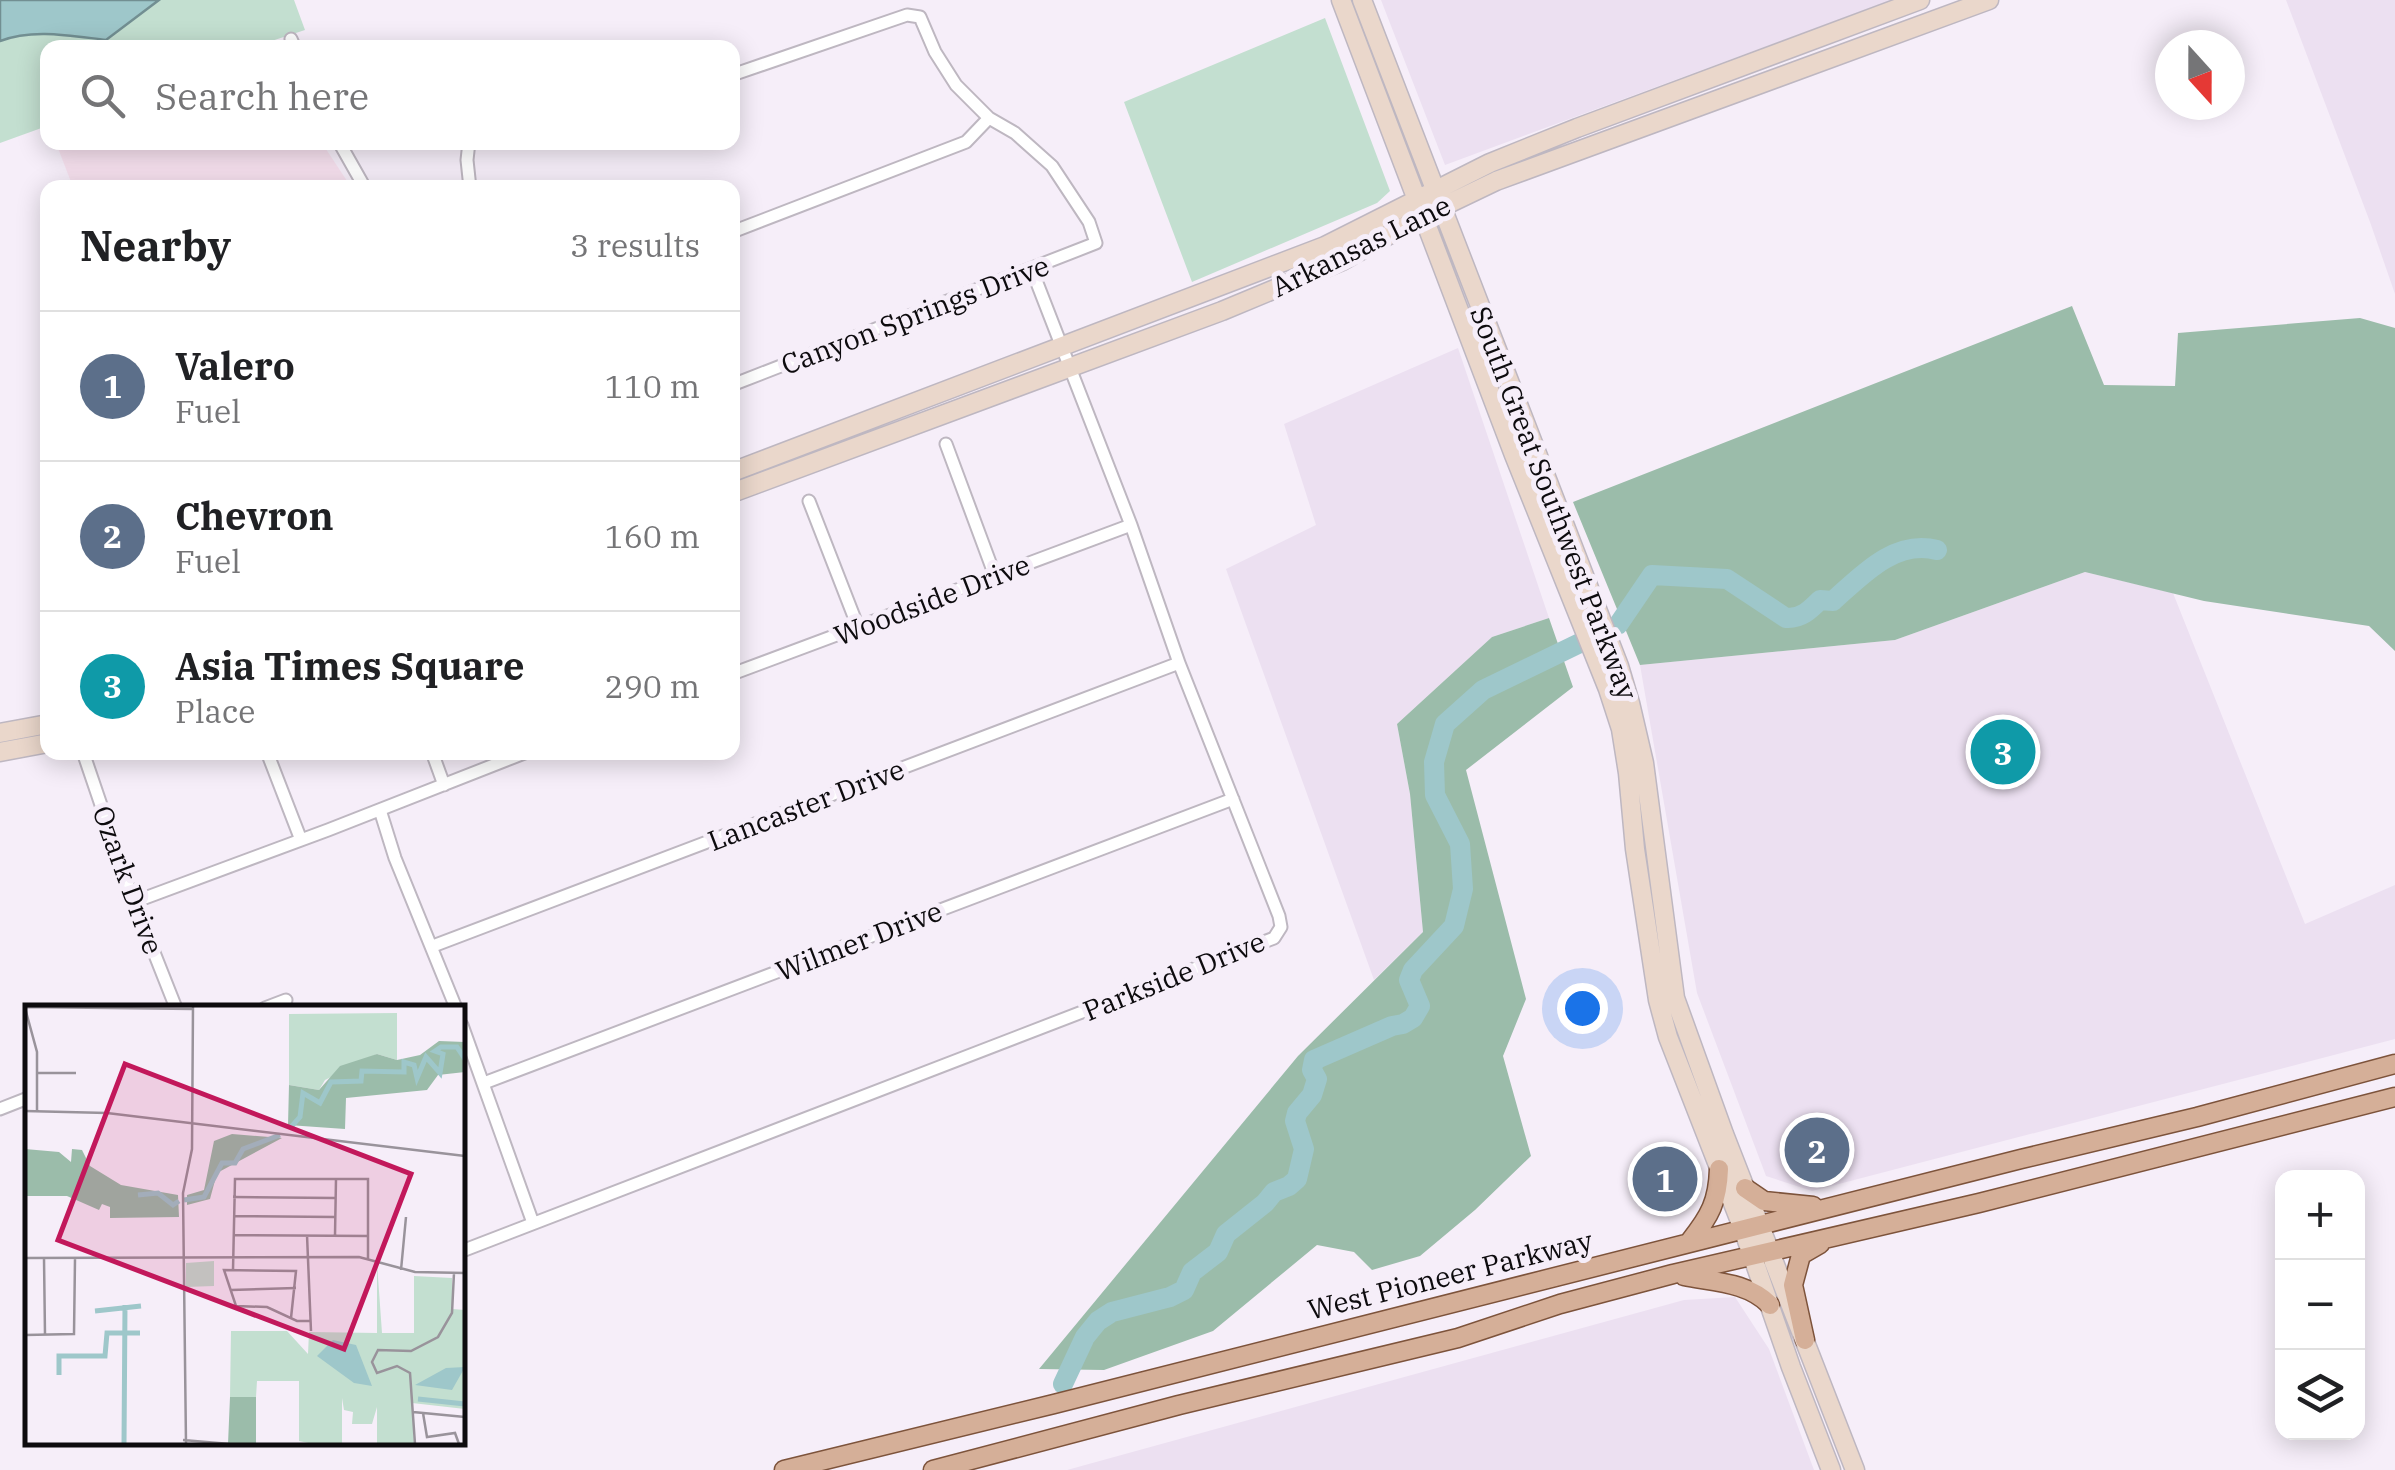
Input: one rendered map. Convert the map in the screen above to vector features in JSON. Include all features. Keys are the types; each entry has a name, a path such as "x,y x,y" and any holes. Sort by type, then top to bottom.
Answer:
{"main road":[{"name":"South Great Southwest Parkway","path":"1341,0 1429,203 1619,666 1644,763 1675,998 1745,1188 1751,1227"},
{"name":"South Great Southwest Parkway","path":"1362,0 1514,455 1621,729 1658,1000 1668,1037 1719,1170 1805,1340 1855,1470"},
{"name":"Arkansas Lane","path":"740,490 1222,311 1342,260 1490,163 1920,0"},
{"name":"Arkansas Lane","path":"740,469 1429,203 1989,0"},
{"path":"0,733 40,726"},
{"path":"0,752 40,744"},
{"name":"West Pioneer Parkway","path":"784,1470 2197,1117 2395,1064"},
{"name":"West Pioneer Parkway","path":"934,1470 1179,1405 1458,1338 1560,1304 1673,1274 2395,1097"},
{"path":"2197,1117 2204,1146"},
{"path":"1690,1241 1707,1220 1718,1193 1719,1170"},
{"path":"1745,1188 1764,1201 1834,1207"},
{"path":"1805,1340 1794,1274 1802,1255 1835,1236"},
{"name":"South Great Southwest Parkway","path":"1761,1254 1770,1305 1831,1470"},
{"path":"1673,1274 1746,1288 1770,1305"}],"street":[{"path":"740,72 907,14 920,17 934,52 956,85 990,118 966,142 740,229"},
{"name":"Canyon Springs Drive","path":"740,382 1096,243 1089,222 1052,166 1015,133 990,118"},
{"path":"344,150 360,180"},
{"path":"468,150 469,180"},
{"name":"Parkside Drive","path":"465,1249 1274,938 1281,927 1032,270"},
{"path":"946,444 995,576"},
{"path":"809,500 858,627"},
{"name":"Woodside Drive","path":"740,671 1131,525"},
{"name":"Lancaster Drive","path":"432,946 1179,663"},
{"name":"Ozark Drive","path":"87,760 134,902 175,1005"},
{"path":"270,760 301,840"},
{"path":"435,760 444,785"},
{"path":"134,902 506,760"},
{"name":"Wilmer Drive","path":"484,1083 1233,799"},
{"path":"380,810 395,858 455,1005"},
{"path":"273,1005 286,1000"},
{"path":"465,1033 533,1224"},
{"path":"0,1109 25,1099"}],"shaded area":[{"path":"1381,0 1892,0 1445,165"},
{"path":"2286,0 2395,0 2395,294 2370,222"},
{"path":"59,150 327,150 346,180 70,180"},
{"path":"1458,348 1549,618 1492,637 1397,724 1410,794 1423,932 1374,980 1226,569 1316,525 1284,424"},
{"path":"2085,572 2173,593 2305,924 2395,885 2395,1039 1812,1191 1766,1176 1697,993 1640,665 1895,640"},
{"path":"1735,1297 1769,1349 1814,1470 1067,1470 1684,1300"}],"green space":[{"path":"0,0 294,0 305,30 274,40 40,40 40,129 0,143"},
{"path":"1325,18 1390,191 1377,203 1192,282 1124,102"},
{"path":"2072,306 2104,385 2175,386 2178,333 2360,318 2395,328 2395,651 2369,626 2204,601 2085,572 1895,640 1640,665 1573,502"},
{"path":"1549,618 1573,687 1466,770 1526,999 1503,1056 1531,1156 1420,1256 1372,1270 1354,1252 1317,1245 1213,1331 1104,1370 1039,1369 1298,1056 1423,932 1410,794 1397,724 1492,637"}],"water":[{"path":"0,0 159,0 106,40 39,34 0,41"}],"waterway":[{"path":"1618,625 1652,575 1727,579 1791,618 1805,613 1820,600 1833,601 1893,554 1922,548 1937,550"},
{"path":"1063,1384 1085,1337 1098,1321 1112,1312 1184,1290 1192,1272 1218,1252 1226,1234 1274,1192 1297,1179 1304,1149 1295,1121 1317,1079 1312,1070 1314,1060 1413,1018 1420,1006 1409,980 1413,970 1454,926 1463,889 1460,844 1435,795 1434,762 1445,724 1483,690 1582,642"}],"place":[{"name":"Asia Times Square","path":"2003,752"},
{"name":"Chevron","path":"1817,1150"},
{"name":"Valero","path":"1665,1179"}]}
